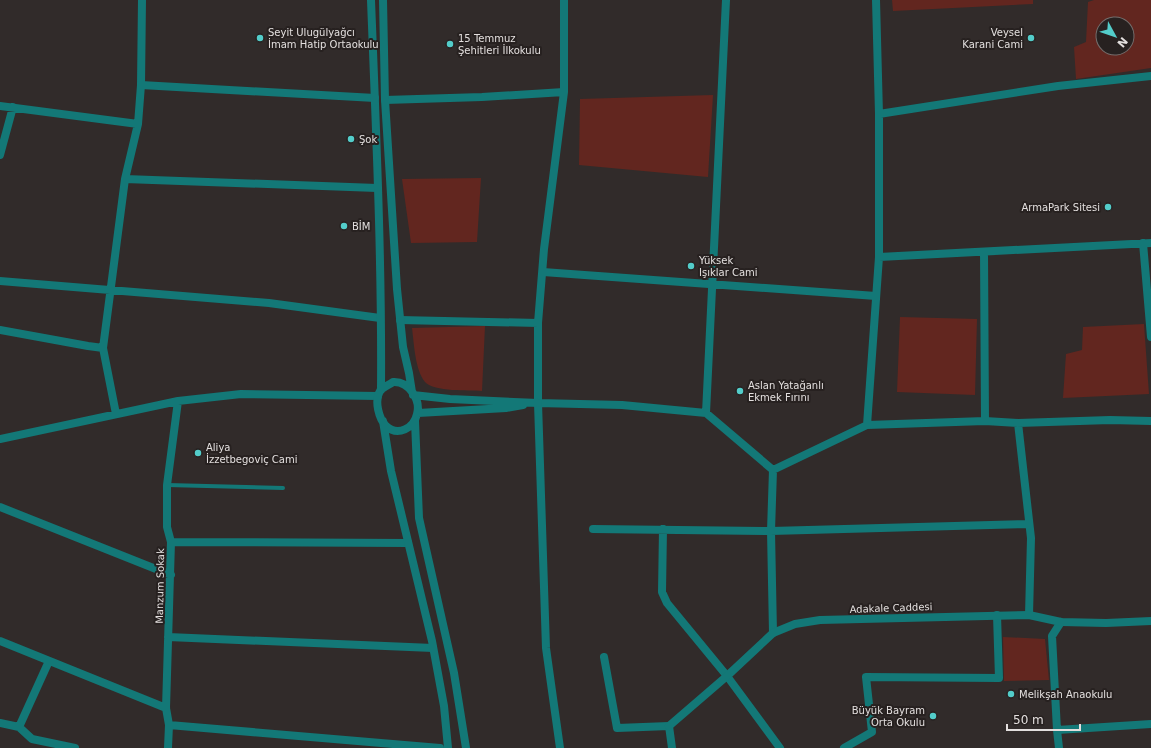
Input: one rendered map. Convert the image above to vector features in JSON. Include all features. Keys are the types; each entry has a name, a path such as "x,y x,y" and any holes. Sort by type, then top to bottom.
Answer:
{"street":[{"path":"116,414 103,348 125,179 138,124 141,85 142,0"},
{"path":"371,0 375,98 380,318 378,409 383,422 391,471 433,648 444,706 448,748"},
{"path":"383,0 385,100 397,289 403,347 416,402 419,518 454,674 466,748"},
{"path":"560,748 546,648 538,402 538,322 544,249 564,92 564,0"},
{"path":"706,413 726,0"},
{"path":"868,425 879,256 879,114 876,0"},
{"path":"879,114 1058,86 1151,76"},
{"path":"141,85 375,98"},
{"path":"385,100 482,97 564,92"},
{"path":"0,106 138,124"},
{"path":"0,155 13,107"},
{"path":"125,179 377,188"},
{"path":"879,256 1147,243 1151,337"},
{"path":"984,252 986,421"},
{"path":"543,272 876,296"},
{"path":"0,281 269,303 380,318"},
{"path":"400,320 538,322"},
{"path":"0,330 103,348"},
{"path":"0,439 178,401 241,394 379,393 393,382 400,382 406,385 413,394 450,399 622,405 706,413 773,470"},
{"name":"Manzum Sokak","path":"168,748 169,725 166,708 171,542 167,527 167,485 178,401"},
{"path":"383,422 393,430 400,432 408,428 416,417 506,408 538,402"},
{"path":"773,470 868,425 986,421 1018,423 1151,421"},
{"path":"1018,423 1031,538 1029,615"},
{"path":"773,470 771,531 773,633"},
{"path":"0,507 170,574"},
{"path":"593,529 771,531 1030,524"},
{"path":"663,529 662,592 667,603 727,676 780,748"},
{"path":"171,542 408,542"},
{"path":"844,748 872,732 866,677 999,678 997,615"},
{"name":"Adakale Caddesi","path":"669,726 727,676 773,633 795,624 820,620 997,615 1029,615 1061,622 1106,624 1151,621"},
{"path":"1058,748 1052,636 1061,622"},
{"path":"168,637 433,648"},
{"path":"0,641 166,708"},
{"path":"604,657 617,728 669,726 672,748"},
{"path":"20,727 49,661"},
{"path":"0,723 20,727 32,739 75,748"},
{"path":"1057,730 1151,724"},
{"path":"169,725 440,748"}],"lane":[{"path":"167,485 283,488"}],"shaded area":[{"path":"892,0 1033,0 1033,4 893,11"},
{"path":"1094,0 1151,0 1151,68 1076,79 1074,47 1086,42 1088,2"},
{"path":"713,95 708,177 579,165 580,99"},
{"path":"481,178 477,242 411,243 402,179"},
{"path":"900,317 977,319 975,395 897,392"},
{"path":"1144,324 1149,394 1063,398 1066,354 1082,350 1083,327"},
{"path":"485,326 482,391 444,389 425,382 417,364 412,328"},
{"path":"1003,637 1045,639 1049,680 1004,681"}],"place":[{"name":"Seyit Ulugülyağcı İmam Hatip Ortaokulu","path":"260,38"},
{"name":"Veysel Karani Cami","path":"1031,38"},
{"name":"15 Temmuz Şehitleri İlkokulu","path":"450,44"},
{"name":"Şok","path":"351,139"},
{"name":"ArmaPark Sitesi","path":"1108,207"},
{"name":"BİM","path":"344,226"},
{"name":"Yüksek Işıklar Cami","path":"691,266"},
{"name":"Aslan Yatağanlı Ekmek Fırını","path":"740,391"},
{"name":"Aliya İzzetbegoviç Cami","path":"198,453"},
{"name":"Melikşah Anaokulu","path":"1011,694"},
{"name":"Büyük Bayram Orta Okulu","path":"933,716"}]}
